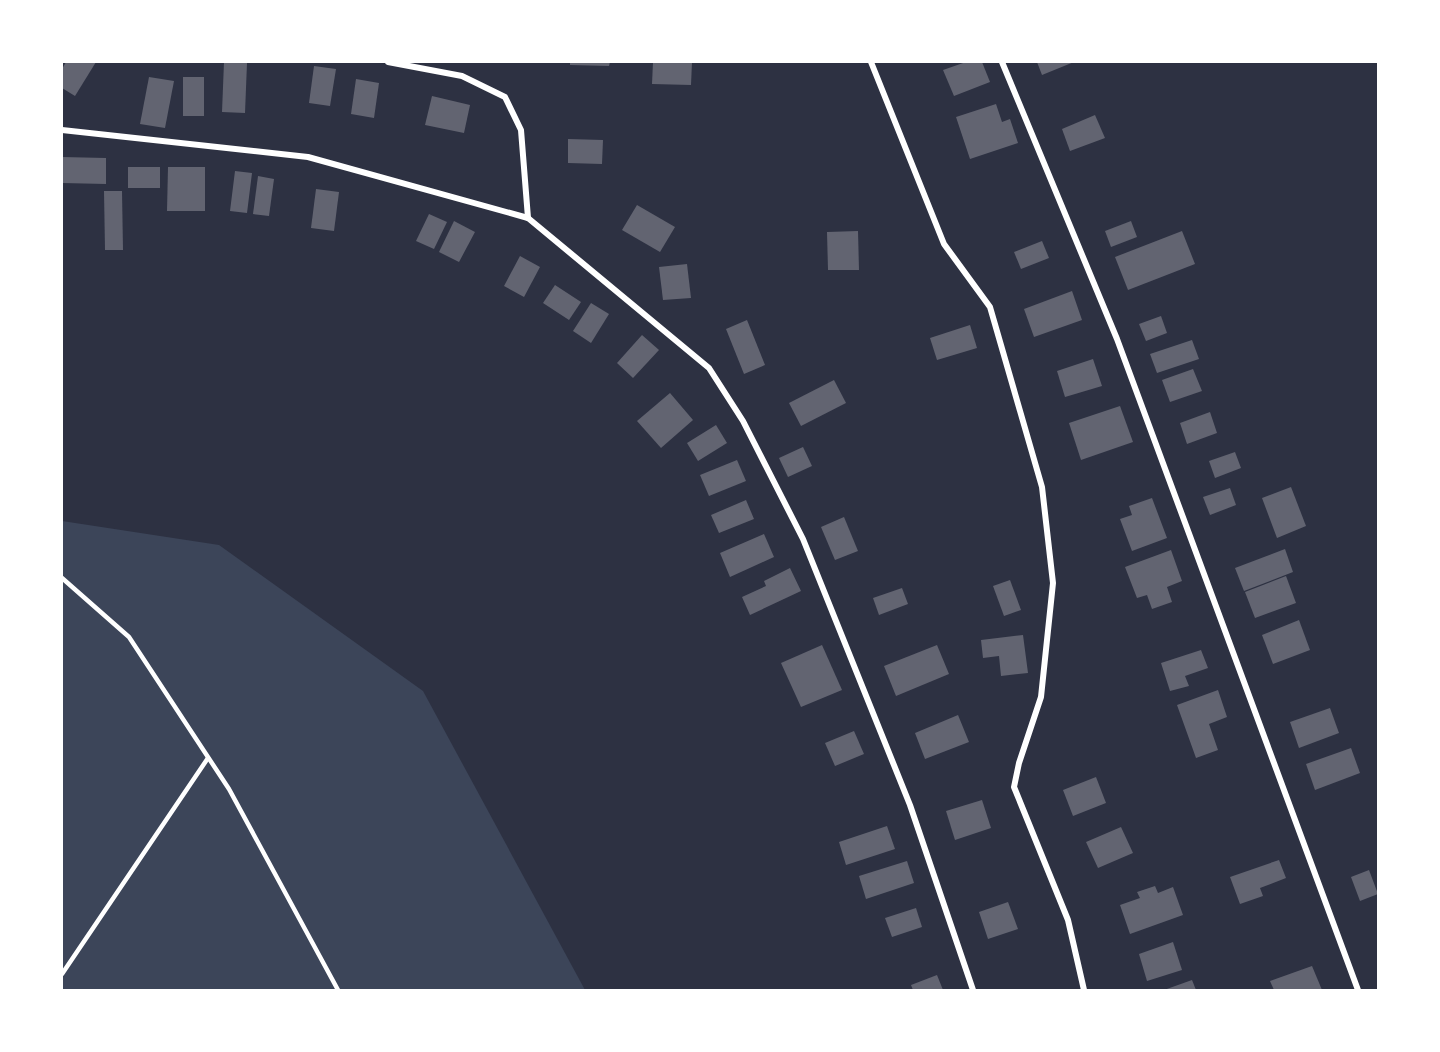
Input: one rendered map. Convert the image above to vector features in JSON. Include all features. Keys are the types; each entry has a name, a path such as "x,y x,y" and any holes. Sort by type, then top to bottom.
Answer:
{"street":[{"path":"388,62 462,76 505,97 521,130 528,218"},
{"path":"871,62 944,244 990,307 1042,487 1053,583 1041,697 1019,764 1014,787 1068,920 1084,990"},
{"path":"1002,62 1117,339 1358,990"},
{"path":"62,130 308,157 528,218 709,368 743,421 802,539 910,805 973,990"}],"lane":[{"path":"62,578 129,637 229,789 338,990"},
{"path":"62,974 208,758"}],"shaded area":[{"path":"62,521 219,545 423,691 585,990 62,990"}],"building":[{"path":"66,62 96,62 75,96 62,88 62,69"},
{"path":"224,62 247,63 245,113 222,112"},
{"path":"570,62 610,62 609,66 570,65"},
{"path":"653,62 692,62 691,85 652,84"},
{"path":"966,62 982,62 990,82 954,96 943,70"},
{"path":"1037,62 1074,62 1042,75"},
{"path":"314,66 336,69 330,106 309,103"},
{"path":"149,77 174,81 165,128 140,124"},
{"path":"183,77 204,77 204,116 183,116"},
{"path":"356,79 379,83 374,118 351,114"},
{"path":"432,96 470,105 464,133 425,125"},
{"path":"996,104 1002,122 1010,119 1018,143 970,159 956,117"},
{"path":"1095,115 1105,138 1070,151 1062,129"},
{"path":"568,139 603,140 602,164 568,163"},
{"path":"62,157 106,158 106,184 62,183"},
{"path":"128,167 160,167 160,188 128,188"},
{"path":"168,167 205,167 205,211 167,211"},
{"path":"235,171 252,173 247,213 230,211"},
{"path":"258,176 274,179 269,216 253,214"},
{"path":"316,189 339,192 334,231 311,228"},
{"path":"104,191 122,191 123,250 105,250"},
{"path":"637,205 675,227 660,252 622,230"},
{"path":"429,214 447,222 434,249 416,241"},
{"path":"454,221 475,232 459,262 439,252"},
{"path":"1131,221 1137,237 1111,247 1105,231"},
{"path":"858,231 859,270 828,270 827,232"},
{"path":"1182,231 1195,264 1128,290 1115,257"},
{"path":"1042,241 1049,258 1021,269 1014,252"},
{"path":"520,256 540,267 524,297 504,286"},
{"path":"687,264 691,298 663,300 659,267"},
{"path":"555,285 581,302 569,320 543,303"},
{"path":"1072,291 1082,320 1034,337 1024,309"},
{"path":"591,303 609,314 591,343 573,331"},
{"path":"1161,316 1167,333 1146,341 1139,324"},
{"path":"747,320 765,365 744,374 726,329"},
{"path":"970,325 977,348 937,360 930,338"},
{"path":"642,335 659,350 633,378 617,363"},
{"path":"1192,340 1199,359 1157,373 1150,354"},
{"path":"1093,359 1102,386 1065,397 1057,371"},
{"path":"1193,369 1202,391 1170,402 1162,380"},
{"path":"834,380 846,403 801,426 789,403"},
{"path":"670,393 693,420 661,448 637,421"},
{"path":"1120,406 1133,442 1081,460 1069,423"},
{"path":"1210,412 1217,433 1187,444 1180,423"},
{"path":"716,425 727,443 698,461 687,443"},
{"path":"803,447 812,466 788,477 779,458"},
{"path":"1235,452 1241,468 1215,478 1209,461"},
{"path":"737,460 746,481 709,496 700,475"},
{"path":"1291,487 1306,526 1277,538 1262,498"},
{"path":"1230,488 1236,505 1210,515 1203,497"},
{"path":"1152,498 1167,538 1132,551 1120,519 1132,515 1129,506"},
{"path":"746,500 754,519 719,533 711,515"},
{"path":"844,517 858,551 835,560 821,527"},
{"path":"764,534 774,557 730,577 720,553"},
{"path":"1285,549 1293,572 1244,591 1235,568"},
{"path":"1171,550 1182,581 1167,587 1172,602 1152,609 1147,595 1137,598 1125,567"},
{"path":"790,568 801,591 750,615 742,597 766,586 764,581"},
{"path":"1286,576 1296,603 1255,618 1245,592"},
{"path":"1010,580 1021,610 1004,616 993,586"},
{"path":"902,588 908,604 879,615 873,598"},
{"path":"1299,620 1310,650 1273,664 1262,635"},
{"path":"1023,635 1028,673 1001,676 999,656 983,658 981,640"},
{"path":"822,645 842,690 801,707 781,663"},
{"path":"937,645 949,674 896,696 884,666"},
{"path":"1201,650 1208,668 1185,676 1189,686 1170,691 1161,663"},
{"path":"1218,690 1227,717 1209,724 1218,750 1196,758 1177,705"},
{"path":"1330,708 1339,733 1299,748 1290,722"},
{"path":"958,715 969,742 925,759 915,733"},
{"path":"854,731 864,754 835,766 825,743"},
{"path":"1351,748 1360,773 1315,790 1306,764"},
{"path":"1096,777 1106,803 1073,816 1063,790"},
{"path":"982,800 991,828 955,840 946,811"},
{"path":"887,826 895,849 846,865 839,842"},
{"path":"1121,827 1133,853 1098,868 1086,842"},
{"path":"1279,860 1286,878 1260,888 1263,896 1240,904 1230,877"},
{"path":"907,861 914,883 866,899 859,876"},
{"path":"1369,870 1378,894 1360,901 1351,877"},
{"path":"1155,886 1158,893 1173,887 1183,915 1130,934 1120,905 1140,898 1137,892"},
{"path":"1008,902 1018,929 988,939 979,912"},
{"path":"916,908 922,927 892,937 885,918"},
{"path":"1173,942 1182,970 1147,981 1139,954"},
{"path":"1312,966 1322,990 1274,990 1270,981"},
{"path":"937,975 943,990 913,990 911,985"},
{"path":"1192,980 1196,990 1164,990"}]}
